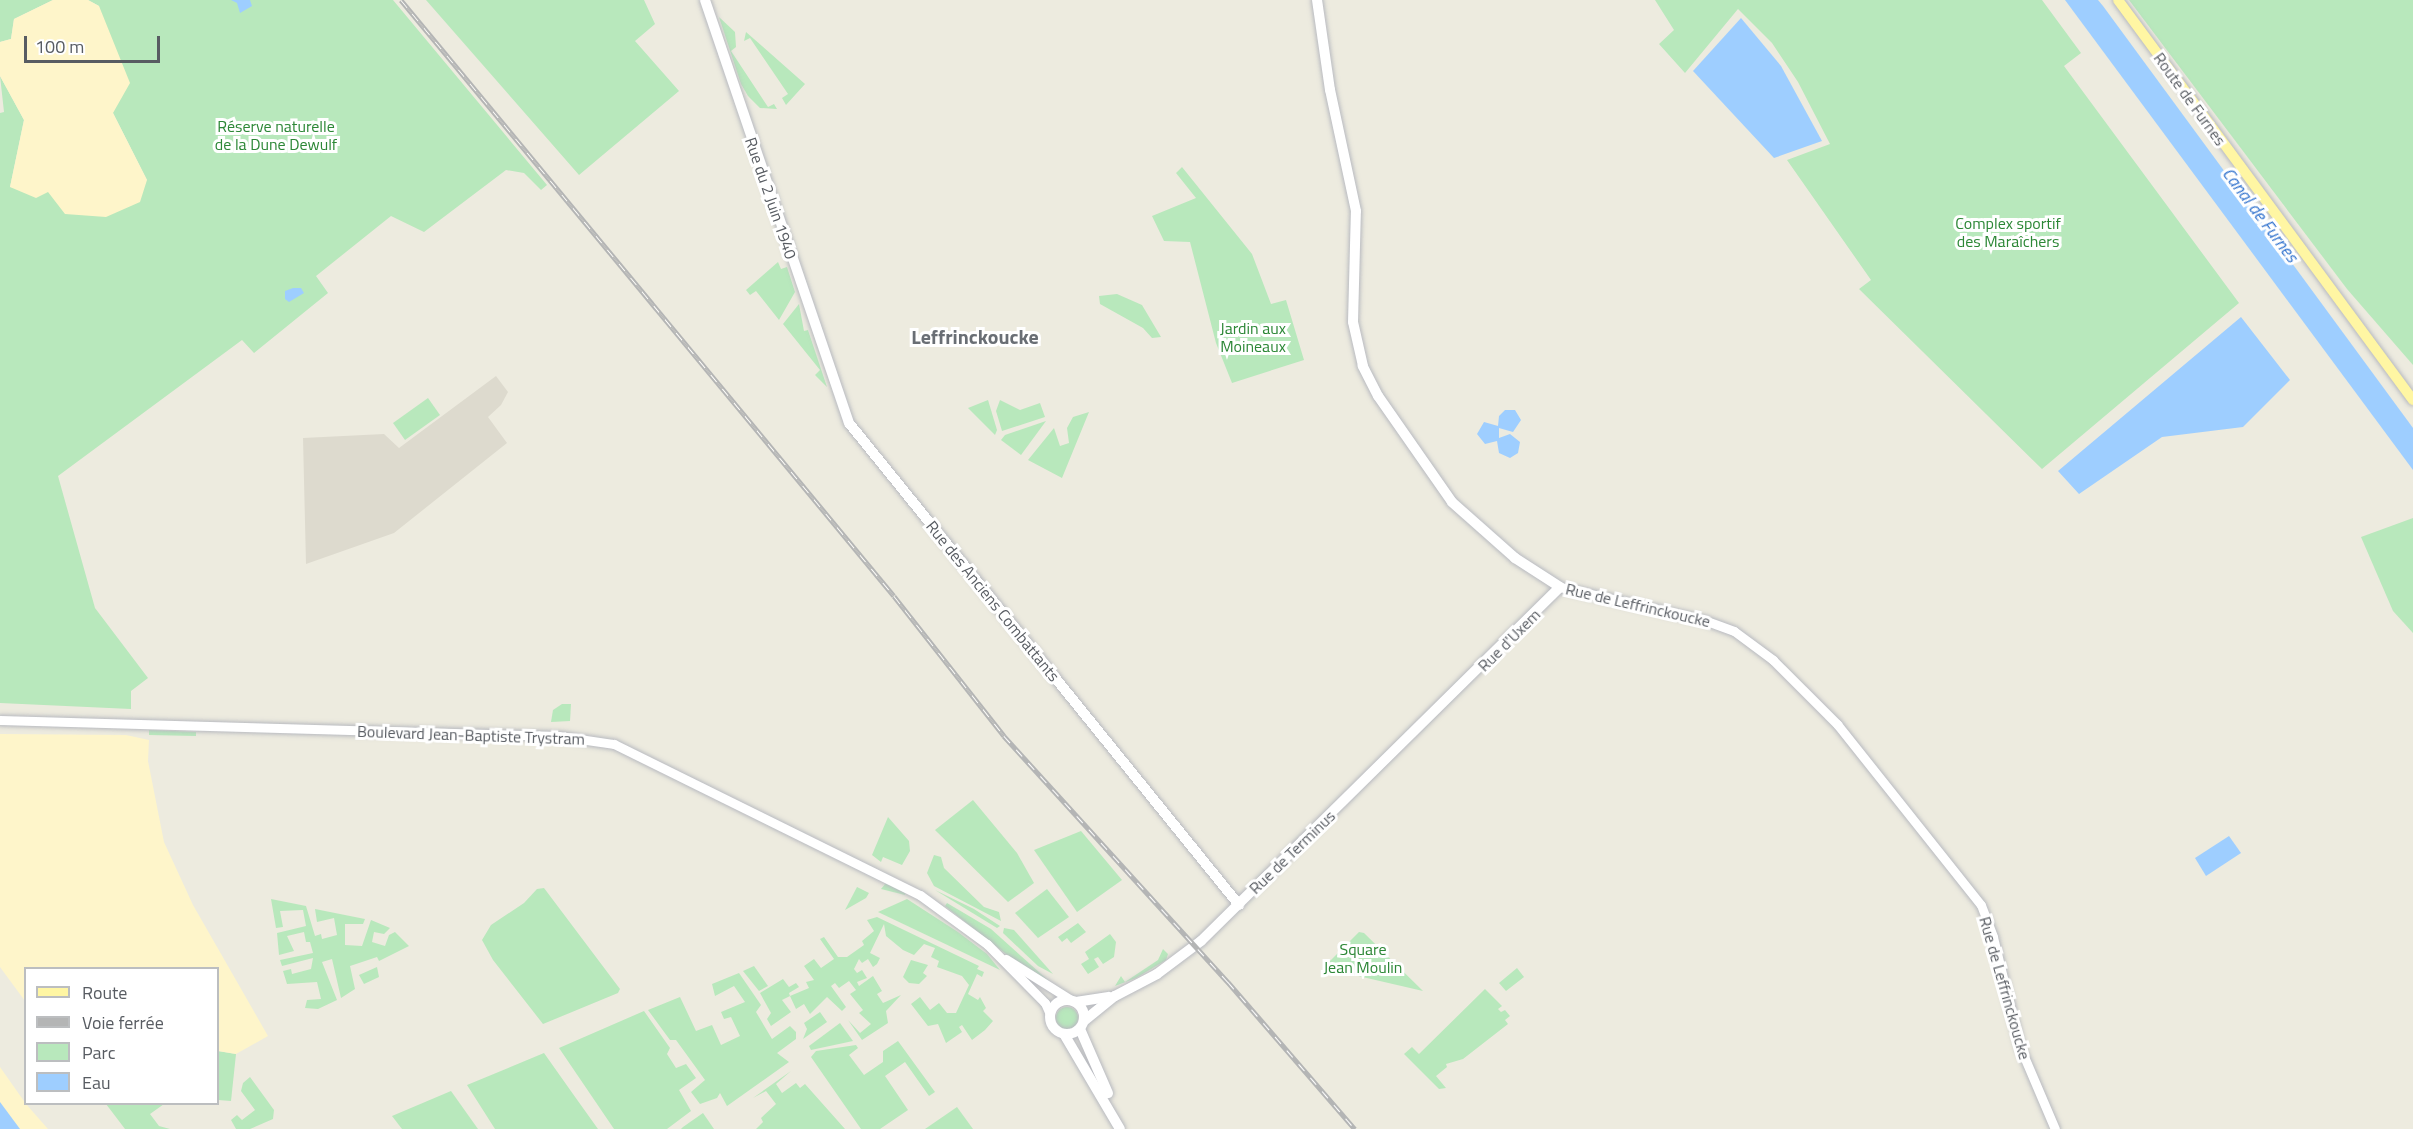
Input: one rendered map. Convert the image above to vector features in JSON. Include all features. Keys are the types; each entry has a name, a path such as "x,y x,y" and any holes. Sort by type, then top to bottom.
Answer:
{"main road":[{"name":"Rue du 2 Juin 1940","path":"705,0 837,396"},
{"name":"Rue de Leffrinckoucke","path":"1317,0 1329,80 1356,211 1353,327 1363,366 1378,396 1437,482 1478,528 1530,569 1560,587"},
{"name":"Route de Furnes","path":"2118,0 2413,400"},
{"name":"Rue des Anciens Combattants","path":"837,396 854,430 1153,803 1239,905"},
{"name":"Rue d'Uxem","path":"1456,692 1560,587"},
{"name":"Rue de Terminus","path":"1082,1025 1115,996 1179,960 1239,905 1456,692"},
{"name":"Rue de Terminus","path":"1074,1001 1115,996"},
{"path":"1120,1129 1064,1035 1053,1027 1050,1014 1057,1003 1074,1001 1125,1129"},
{"path":"1064,1035 1082,1025"}],"street":[{"name":"Rue de Leffrinckoucke","path":"1560,587 1704,620 1734,631 1768,656 1837,724 1981,905 1993,937 2020,1047 2055,1129"},
{"name":"Boulevard Jean-Baptiste Trystram","path":"0,720 594,740 643,756 907,888 960,921 997,953"},
{"path":"997,953 1074,1001"},
{"path":"997,953 1045,1003 1050,1014"}],"shaded area":[{"path":"496,376 508,392 501,405 488,417 507,443 394,533 306,564 303,438 384,434 399,448"}],"green space":[{"path":"0,0 53,0 14,19 11,39 0,42"},
{"name":"Réserve naturelle de la Dune Dewulf","path":"88,0 393,0 547,185 541,190 524,173 506,170 424,232 391,216 316,276 328,293 254,353 242,340 58,476 95,608 148,678 131,691 131,709 0,703 0,113 4,112 0,76 24,120 10,187 48,192 147,180 113,113 99,6"},
{"path":"426,0 644,0 655,24 635,41 679,91 579,175"},
{"name":"Complex sportif des Maraîchers","path":"1655,0 2042,0 2081,53 2064,66 2239,303 2042,469 1859,289 1871,280 1787,160 1830,144 1798,82 1772,43 1738,9 1685,73 1659,44 1674,30"},
{"path":"2129,0 2413,0 2413,365 2347,289"},
{"path":"719,17 735,32 736,47 731,51 768,107 774,104 777,109 760,108 748,96 741,84"},
{"path":"746,32 805,84 786,105 782,98 788,94 750,38 744,41"},
{"name":"Jardin aux Moineaux","path":"1182,167 1252,254 1271,304 1286,300 1304,360 1232,383 1216,343 1190,242 1164,241 1152,216 1196,198 1176,173"},
{"path":"778,262 781,269 787,267 795,292 779,320 756,291 750,295 746,290"},
{"path":"1117,294 1142,305 1161,337 1152,338 1143,328 1100,304 1099,296"},
{"path":"799,304 804,331 808,330 827,387 815,375 820,370 783,324"},
{"path":"428,398 440,415 405,440 393,423"},
{"path":"988,400 997,430 995,435 968,408"},
{"path":"1000,400 1020,410 1040,403 1045,417 1002,431 996,411"},
{"path":"1089,412 1062,478 1028,460 1054,428 1060,446 1069,443 1067,428 1073,417"},
{"path":"1046,421 1021,455 1001,440 1005,435"},
{"path":"2413,518 2413,633 2393,611 2361,537"},
{"path":"562,704 571,704 570,721 551,722 553,710"},
{"path":"149,730 196,732 196,736 149,735"},
{"path":"973,800 1017,853 1034,883 1008,902 935,830"},
{"path":"888,817 909,841 910,851 902,865 883,857 881,862 872,855"},
{"path":"1081,831 1122,880 1077,912 1034,850"},
{"path":"934,855 941,857 944,868 984,907 999,912 1001,921 934,886 927,873"},
{"path":"886,883 906,892 905,895 881,889"},
{"path":"857,887 869,893 866,898 845,910"},
{"path":"544,888 620,989 618,993 543,1024 493,960 482,940 491,925 524,903 537,889"},
{"path":"1047,889 1069,917 1038,938 1015,913"},
{"path":"935,890 974,909 1000,926 997,928"},
{"path":"271,899 306,906 315,936 321,934 322,939 337,935 334,918 317,922 315,909 365,919 363,924 345,924 345,945 362,946 371,920 390,928 384,934 374,932 372,942 385,946 389,935 395,932 409,946 379,961 377,957 350,966 355,989 341,998 332,959 322,962 337,1000 318,1009 305,1008 307,1000 321,999 317,982 287,984 283,971 291,969 292,974 311,969 313,958 282,966 280,960 313,953 310,942 306,942 304,932 287,936 294,951 279,955 277,933 306,926 303,910 280,911 283,927 276,928"},
{"path":"907,899 987,954 1000,970 878,912"},
{"path":"947,903 991,929 1050,982 1006,954 945,906"},
{"path":"877,917 979,966 977,969 984,972 982,977 977,974 968,994 978,1000 980,997 986,1008 983,1011 993,1021 972,1040 962,1025 959,1027 962,1032 946,1043 938,1024 928,1026 911,1004 920,997 930,1010 939,1003 947,1013 956,1013 969,985 962,976 937,967 939,961 931,957 935,948 924,944 914,955 903,950 886,936 884,924 870,953 880,958 877,964 873,967 868,959 862,963 859,959 854,969 857,973 862,970 867,978 857,982 859,986 873,976 882,991 877,994 883,1003 901,995 886,1011 888,1023 862,1040 848,1020 860,1033 871,1024 859,1013 863,1010 850,994 856,990 849,981 839,988 835,983 831,986 846,1007 842,1011 827,997 810,1014 804,1004 796,1009 790,996 809,988 806,982 814,980 804,966 814,959 821,968 834,959 820,939 824,937 838,957 847,957 864,945 862,941 874,931 867,920"},
{"path":"1078,923 1086,932 1071,943 1067,938 1062,942 1058,937"},
{"path":"1004,928 1014,930 1053,974 1038,966 1003,933"},
{"name":"Square Jean Moulin","path":"1359,932 1364,933 1423,991 1328,969 1328,963"},
{"path":"1110,934 1116,942 1114,957 1103,964 1098,957 1094,959 1099,967 1088,974 1081,964 1089,959 1085,952"},
{"path":"1163,949 1168,954 1166,960 1136,978 1115,986 1121,976 1125,982 1158,960"},
{"path":"911,960 928,965 923,973 927,976 919,984 909,983 903,977"},
{"path":"754,966 768,986 759,991 743,971"},
{"path":"377,967 379,977 364,984 359,975"},
{"path":"1517,968 1524,977 1506,991 1499,983"},
{"path":"739,973 761,1005 756,1012 772,1039 790,1026 796,1032 796,1039 777,1053 789,1062 727,1106 720,1093 717,1098 700,1104 691,1092 705,1080 676,1040 670,1040 648,1010 680,997 696,1031 712,1025 721,1045 740,1036 731,1017 724,1019 721,1012 745,1002 734,986 715,996 712,984"},
{"path":"783,979 789,987 796,983 799,987 789,993 790,996 782,1000 791,1012 771,1026 767,1019 771,1013 760,993"},
{"path":"1485,989 1502,1006 1498,1009 1501,1012 1505,1010 1510,1016 1505,1020 1508,1024 1463,1059 1446,1064 1447,1067 1436,1076 1446,1088 1439,1089 1404,1054 1412,1047 1419,1054"},
{"path":"1067,1007 1075,1010 1078,1018 1075,1026 1067,1029 1059,1026 1056,1018 1059,1010"},
{"path":"644,1011 670,1048 667,1054 676,1068 686,1064 696,1078 679,1090 691,1111 667,1129 614,1129 559,1048"},
{"path":"820,1012 827,1022 803,1039 807,1029 804,1023"},
{"path":"840,1023 853,1041 811,1050 809,1046"},
{"path":"898,1041 935,1092 929,1096 905,1062 885,1076 908,1110 880,1129 861,1129 811,1057 816,1051 856,1045 858,1048 849,1055 864,1075 883,1062 883,1051"},
{"path":"219,1051 236,1054 231,1101 219,1100"},
{"path":"544,1053 598,1129 495,1129 467,1085"},
{"path":"791,1071 776,1084 782,1093 796,1083 800,1088 805,1084 845,1129 756,1129 763,1122 761,1118 776,1104 766,1091 753,1098"},
{"path":"250,1077 274,1110 273,1119 250,1129 236,1129 231,1120 237,1115 242,1120 255,1110 241,1091 243,1083"},
{"path":"451,1091 478,1129 402,1129 392,1116"},
{"path":"107,1105 163,1105 150,1114 159,1126 170,1129 125,1129"},
{"path":"957,1107 973,1129 925,1129"},
{"path":"703,1113 714,1129 681,1129 683,1127"}],"sand":[{"path":"53,0 88,0 99,6 130,83 113,113 147,180 140,202 106,217 65,214 48,192 36,198 10,187 24,120 0,76 0,42 11,39 14,19"},
{"path":"0,734 126,735 149,740 148,761 164,842 193,905 268,1036 236,1054 219,1051 219,967 24,967 24,1000 0,967"},
{"path":"0,1067 24,1101 24,1105 27,1105 48,1129 0,1129"}],"water":[{"path":"231,0 250,0 252,6 240,13 237,3"},
{"path":"2065,0 2098,0 2103,6 2413,428 2413,470"},
{"path":"1741,18 1781,66 1822,141 1774,158 1693,71"},
{"path":"301,288 304,293 289,302 285,299 285,291"},
{"path":"2241,317 2290,380 2243,427 2162,437 2079,494 2058,471"},
{"path":"1505,410 1515,410 1521,420 1513,432 1499,428 1499,438 1510,434 1520,442 1518,453 1510,458 1499,453 1497,441 1485,444 1477,434 1484,422 1498,426 1499,416"},
{"path":"2229,836 2241,853 2206,876 2195,858"},
{"path":"0,1102 20,1129 0,1129"}],"railway":[{"path":"401,0 894,596 1004,736 1228,982 1355,1129"}],"district":[{"name":"Leffrinckoucke","path":"975,336"}],"water label":[{"name":"Canal de Furnes","path":"2260,215"}]}
